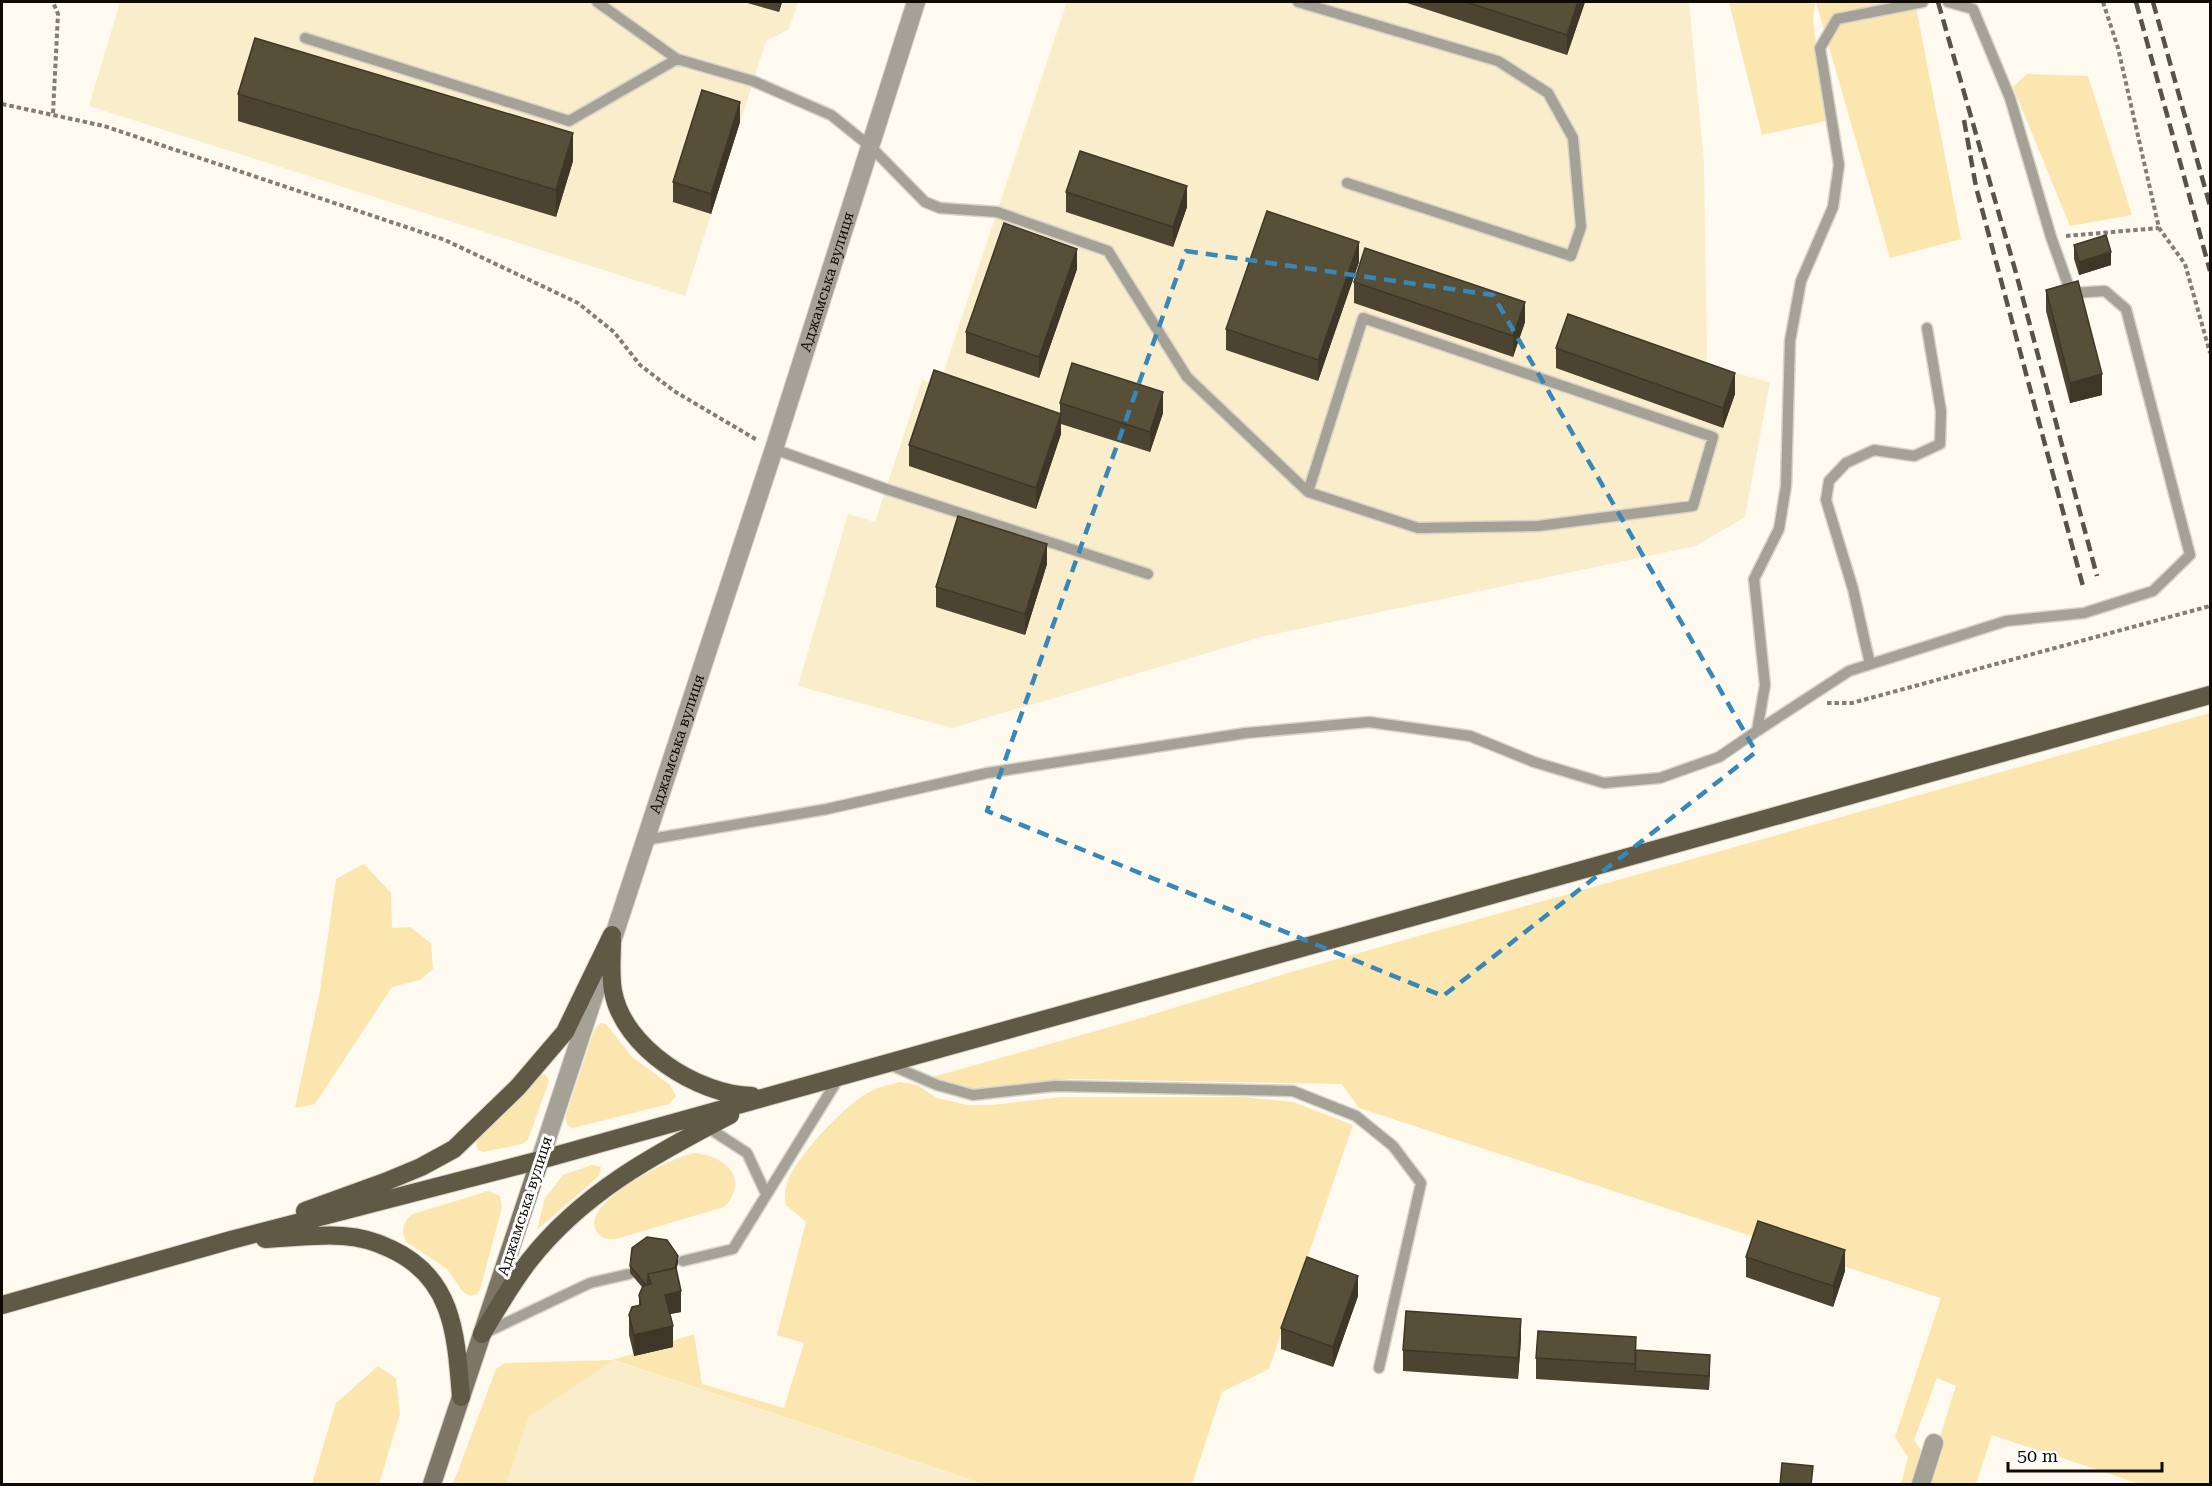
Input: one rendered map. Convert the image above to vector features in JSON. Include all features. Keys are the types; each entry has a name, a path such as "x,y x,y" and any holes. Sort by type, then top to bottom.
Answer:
{"main road":[{"path":"2,1305 231,1240 540,1160 2211,695"},
{"path":"612,935 613,992 628,1026 643,1044 679,1074 699,1085 736,1096 766,1096"},
{"path":"231,1240 422,1167 454,1149 518,1087 565,1032 612,935"},
{"path":"482,1334 528,1262 586,1201 628,1171 766,1096"},
{"name":"Аджамська вулиця","path":"432,1485 540,1160"},
{"path":"231,1240 344,1236 381,1244 404,1255 423,1269 439,1288 447,1308 457,1352 461,1397"}],"street":[{"name":"Аджамська вулиця","path":"540,1160 612,935 774,449 916,2"},
{"path":"1921,1485 1934,1443"}],"lane":[{"path":"597,2 677,59 753,81 831,115 871,147 925,202 940,208 997,212 1108,251 1187,377 1308,492 1418,528 1538,526 1693,506 1713,437 1363,318 1308,492"},
{"path":"1298,2 1498,61 1548,93 1573,138 1581,227 1571,256 1347,183"},
{"path":"1757,731 1765,685 1754,579 1779,529 1786,486 1790,341 1802,281 1833,207 1839,165 1821,48 1837,19 1923,2"},
{"path":"645,840 827,809 987,773 1246,733 1369,722 1470,736 1534,762 1604,783 1660,778 1719,757 1849,671 2006,621 2084,613 2153,591 2190,555 2126,309 2105,291 2071,293 2050,237 2010,98 1973,9 1948,2"},
{"path":"305,38 569,121 677,59"},
{"path":"1870,664 1852,589 1826,500 1829,481 1846,463 1874,450 1914,456 1940,444 1941,411 1927,328"},
{"path":"774,449 886,489 1148,574"},
{"path":"885,1063 937,1086 973,1095 1055,1086 1293,1091 1356,1116 1393,1146 1421,1183 1379,1368"},
{"path":"683,1261 734,1249 840,1076"},
{"path":"707,1127 747,1153 766,1194"},
{"path":"482,1334 590,1283 629,1274"}],"path":[{"path":"52,113 58,14 53,2"},
{"path":"2103,2 2118,48 2159,228 2185,264 2211,353"},
{"path":"2,104 104,126 445,240 578,303 614,332 640,365 674,391 774,449"},
{"path":"2050,237 2159,228"},
{"path":"1802,704 1852,703 2211,606"}],"highlighted area":[{"path":"1186,251 1493,295 1756,752 1443,996 987,811"}],"shaded area":[{"path":"120,2 798,2 789,29 766,41 685,296 89,106"},
{"path":"1067,2 1689,2 1704,162 1707,366 1770,382 1745,517 1696,546 1265,636 952,728 798,686 848,514 875,522 922,380 939,386"},
{"path":"1729,2 1815,2 1813,20 1826,121 1762,135"},
{"path":"1816,2 1915,2 1961,239 1890,258"},
{"path":"2027,74 2088,76 2132,215 2070,226 2013,87"},
{"path":"2210,713 2210,1484 2140,1484 1992,1435 1976,1484 1925,1484 1956,1386 1937,1378 1914,1440 1921,1450 1911,1484 1901,1484 1908,1457 1895,1437 1941,1298 1359,1108 1342,1084 1069,1079 972,1089 929,1078 1131,1021 1295,971"},
{"path":"364,864 391,893 392,928 410,927 431,943 433,969 420,980 392,987 315,1104 295,1108 320,991 336,879"},
{"path":"600,1023 606,1024 632,1057 670,1085 676,1096 669,1104 573,1128 568,1126 565,1118 594,1030"},
{"path":"545,1074 549,1081 528,1140 522,1144 484,1152 478,1150 476,1145 478,1138 539,1075"},
{"path":"900,1082 917,1085 937,1098 968,1105 992,1105 1062,1097 1243,1097 1293,1102 1353,1125 1269,1369 1222,1392 1192,1484 984,1484 614,1360 529,1417 506,1484 453,1484 496,1369 505,1363 613,1360 694,1334 702,1384 784,1408 804,1343 777,1335 806,1222 786,1205 785,1192 788,1181 795,1167 814,1142 838,1116 862,1096 879,1087"},
{"path":"695,1153 706,1155 724,1164 735,1178 732,1197 724,1207 616,1239 604,1238 598,1233 595,1219 602,1207 614,1195 631,1182 668,1162"},
{"path":"592,1165 601,1167 599,1176 537,1230 545,1198 563,1175"},
{"path":"488,1191 500,1196 502,1207 480,1290 477,1294 470,1296 463,1292 447,1269 407,1242 404,1227 413,1214"},
{"path":"613,1360 984,1484 506,1484 529,1417"},
{"path":"378,1366 396,1378 400,1414 379,1484 312,1484 336,1403"}],"building":[{"path":"1466,2 1578,2 1567,35"},
{"path":"255,38 573,133 556,190 238,94"},
{"path":"702,90 740,102 711,194 673,182"},
{"path":"1080,151 1187,186 1173,227 1066,192"},
{"path":"1267,211 1359,242 1318,360 1226,329"},
{"path":"1004,223 1077,249 1039,357 966,332"},
{"path":"2106,235 2111,252 2079,262 2074,245"},
{"path":"1365,248 1525,302 1513,336 1354,282"},
{"path":"2078,281 2102,374 2070,383 2046,290"},
{"path":"1568,314 1735,373 1723,408 1556,348"},
{"path":"1072,363 1163,392 1150,432 1060,403"},
{"path":"934,370 1061,414 1036,488 909,445"},
{"path":"958,516 1047,544 1025,614 936,587"},
{"path":"1758,1221 1845,1250 1833,1286 1746,1257"},
{"path":"647,1237 667,1240 678,1256 675,1268 648,1274 648,1285 646,1285 630,1266 632,1248"},
{"path":"1307,1257 1358,1276 1333,1347 1281,1328"},
{"path":"676,1268 681,1291 665,1295 673,1326 634,1335 629,1315 632,1307 641,1305 639,1295 643,1286 651,1284 648,1274"},
{"path":"1406,1311 1521,1319 1518,1358 1403,1350"},
{"path":"1538,1331 1636,1337 1635,1364 1536,1358"},
{"path":"1636,1350 1710,1355 1709,1376 1635,1371"},
{"path":"1782,1463 1813,1466 1811,1485 1780,1485"}],"railway":[{"path":"1938,2 2016,273 2097,576"},
{"path":"2136,2 2210,271"},
{"path":"2153,2 2210,206"},
{"path":"1964,120 1976,187 2084,590"}]}
